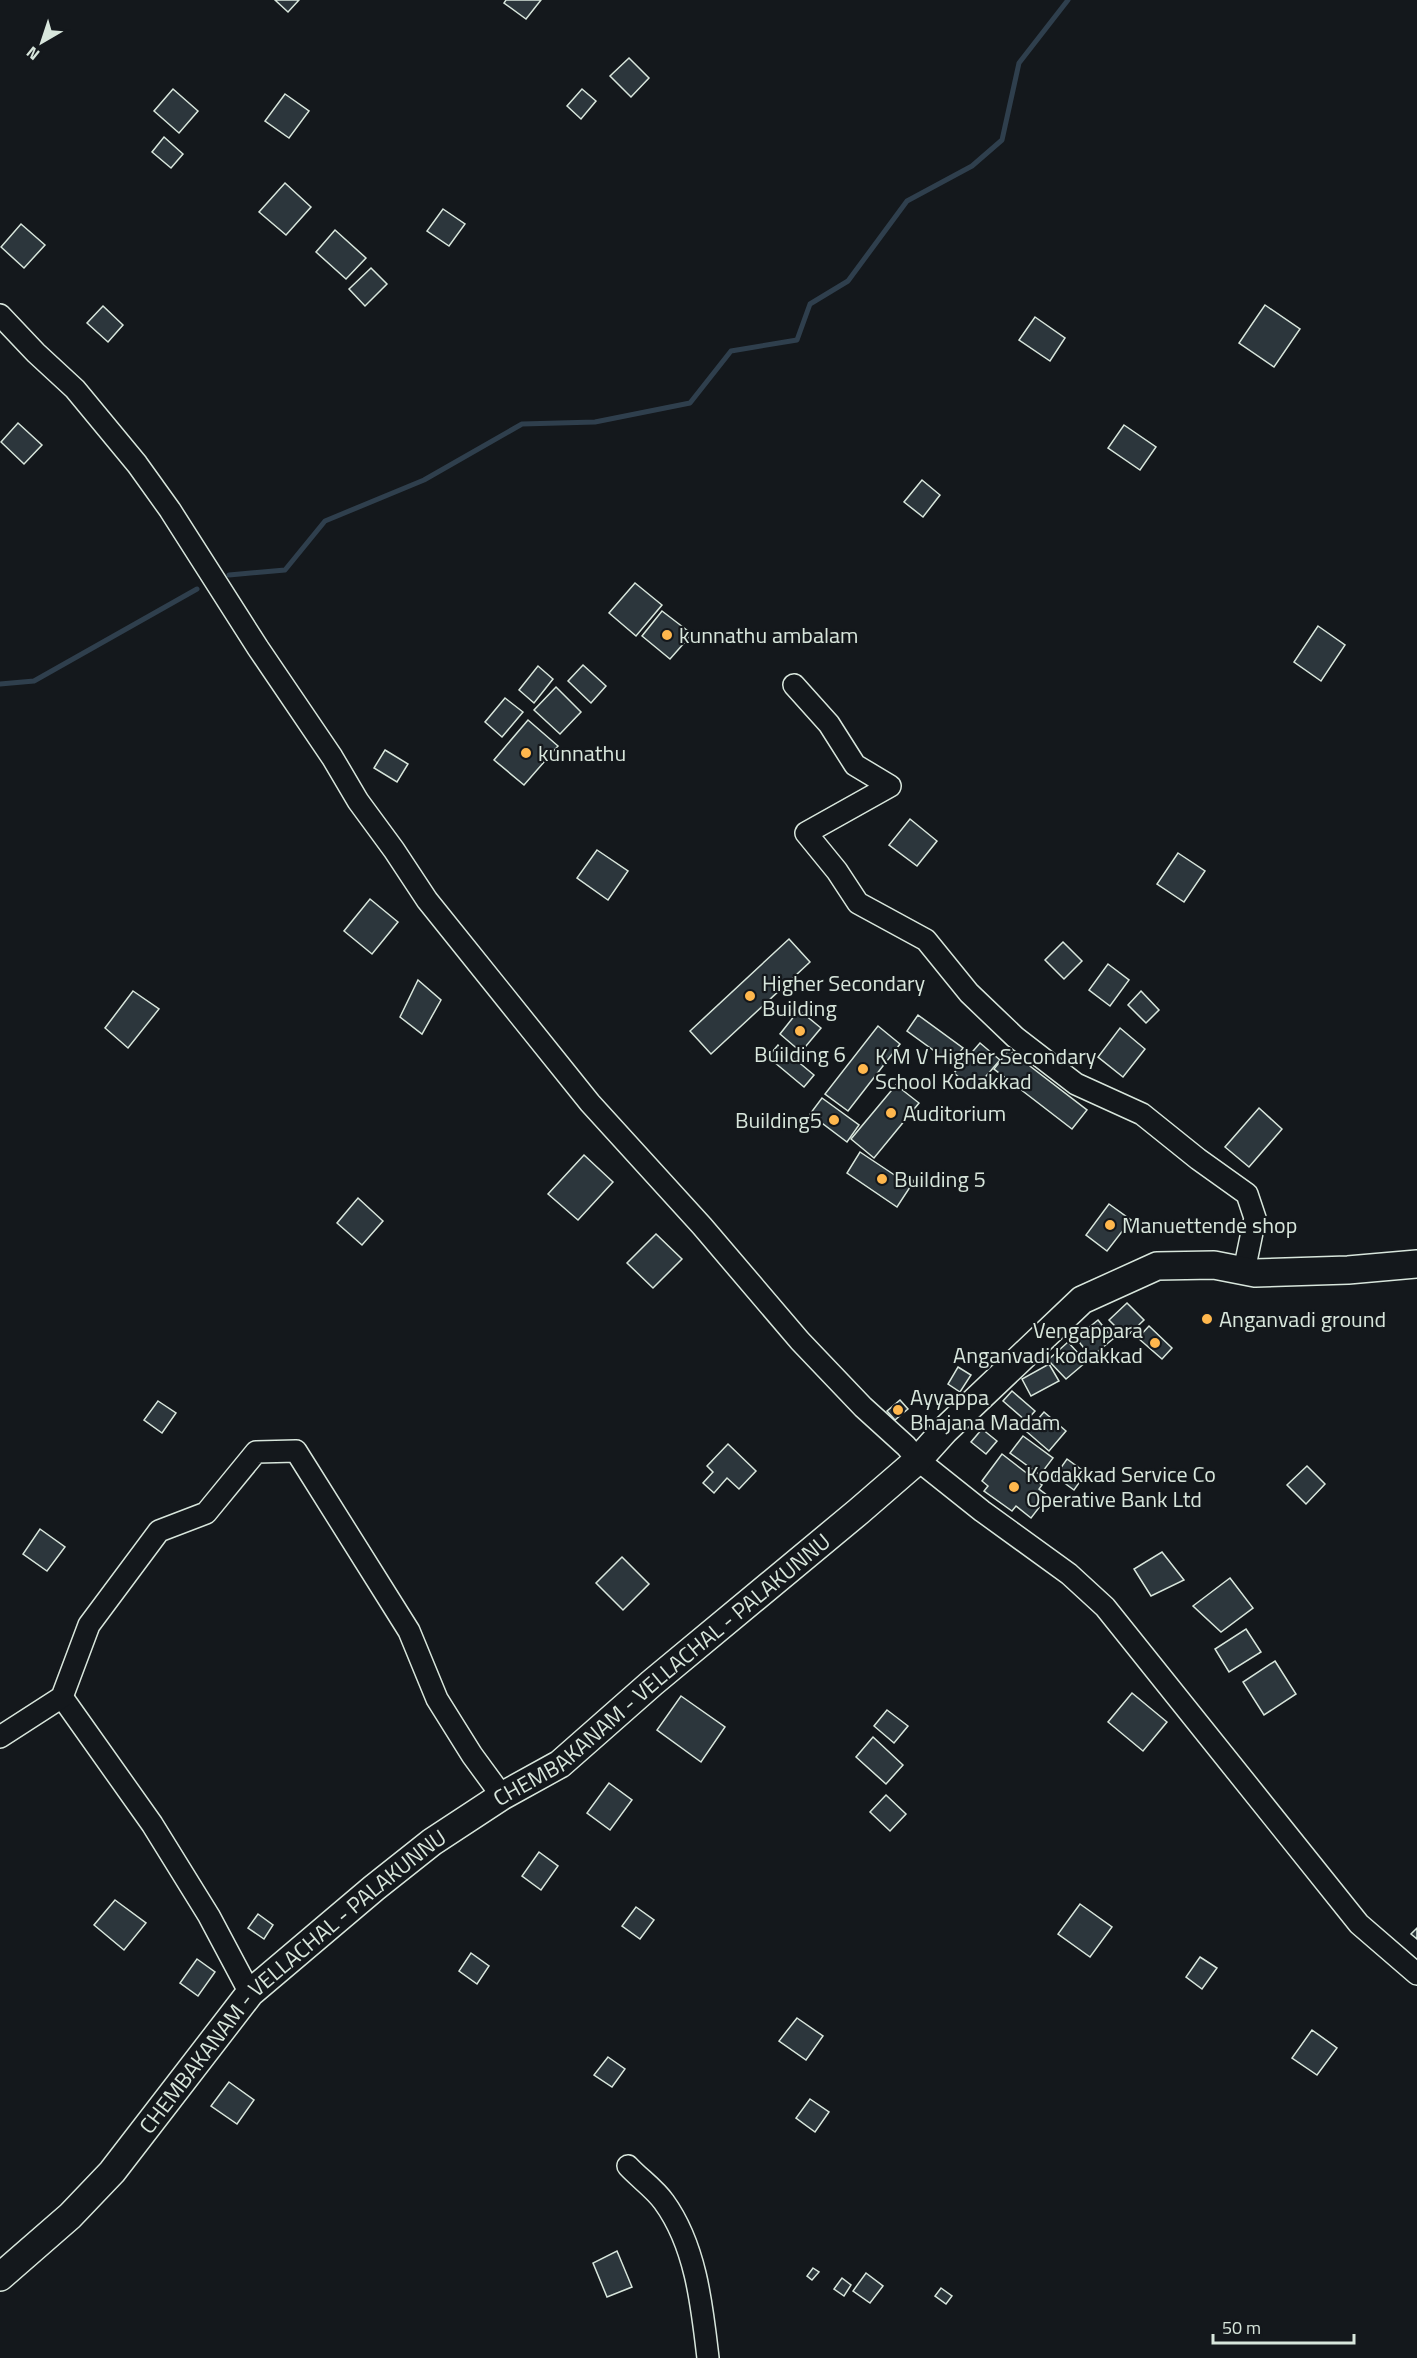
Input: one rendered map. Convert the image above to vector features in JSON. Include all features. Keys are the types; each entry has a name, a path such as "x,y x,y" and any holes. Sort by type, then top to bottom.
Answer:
{"main road":[{"name":"CHEMBAKANAM - VELLACHAL - PALAKUNNU","path":"0,2277 70,2216 112,2172 250,1993 432,1842 502,1796 560,1764 652,1683 918,1460 945,1431 1082,1300 1157,1266 1214,1265 1255,1273 1336,1271 1417,1264"}],"street":[{"path":"0,315 75,389 137,464 170,510 258,648 332,757 357,801 394,850 427,900 499,987 566,1075 702,1226 800,1341 863,1407 918,1460 982,1511 1069,1574 1105,1607 1359,1924 1417,1974"},
{"path":"794,685 829,724 855,765 890,786 806,833 837,871 858,903 926,940 969,993 1015,1037 1076,1084 1142,1114 1198,1159 1247,1194 1255,1218 1244,1271"},
{"path":"0,1737 62,1697 89,1625 159,1531 206,1514 256,1452 296,1451 409,1631 437,1699 472,1755 502,1796"},
{"path":"62,1697 152,1824 209,1916 250,1993"},
{"path":"628,2166 664,2202 687,2247 702,2303 708,2358"}],"building":[{"path":"275,0 299,0 288,12"},
{"path":"506,0 541,0 526,19 504,3"},
{"path":"629,58 649,78 631,97 610,76"},
{"path":"173,89 198,111 179,133 154,111"},
{"path":"582,89 596,101 581,119 567,106"},
{"path":"285,94 309,111 289,138 265,121"},
{"path":"164,137 183,154 171,168 152,152"},
{"path":"285,183 311,207 286,235 259,212"},
{"path":"443,209 465,224 449,246 427,231"},
{"path":"21,224 45,245 24,268 1,247"},
{"path":"335,230 366,258 346,279 316,252"},
{"path":"371,268 387,284 365,306 349,289"},
{"path":"1265,305 1300,329 1274,367 1239,343"},
{"path":"103,306 123,325 108,342 87,323"},
{"path":"1035,317 1065,338 1050,361 1019,340"},
{"path":"18,423 42,445 24,464 1,442"},
{"path":"1124,425 1156,447 1140,470 1108,448"},
{"path":"922,480 940,495 923,517 904,502"},
{"path":"635,583 662,605 636,636 609,613"},
{"name":"kunnathu ambalam","path":"662,611 692,634 670,659 642,636"},
{"path":"1318,626 1345,645 1321,681 1294,662"},
{"path":"583,665 606,686 591,703 568,681"},
{"path":"538,666 553,679 534,703 519,690"},
{"path":"556,687 581,712 560,734 534,710"},
{"path":"505,698 523,712 502,737 485,722"},
{"name":"kunnathu","path":"528,720 558,746 524,785 494,760"},
{"path":"385,750 408,764 397,782 374,768"},
{"path":"910,819 937,841 917,866 889,845"},
{"path":"597,850 628,871 608,900 577,878"},
{"path":"1178,853 1205,871 1184,902 1157,884"},
{"path":"370,899 398,922 372,954 344,931"},
{"name":"Higher Secondary Building","path":"789,939 810,962 711,1054 690,1031"},
{"path":"1063,942 1082,961 1064,979 1045,960"},
{"path":"1108,964 1129,980 1110,1006 1089,990"},
{"path":"418,980 441,1000 422,1034 400,1017"},
{"path":"133,991 159,1009 128,1048 105,1028"},
{"path":"1141,991 1159,1010 1146,1023 1128,1005"},
{"name":"Building 6","path":"799,1010 821,1028 801,1052 780,1034"},
{"path":"918,1015 963,1048 951,1063 907,1031"},
{"name":"K M V Higher Secondary School Kodakkad","path":"878,1026 900,1044 848,1111 825,1094"},
{"path":"1120,1028 1145,1049 1123,1077 1098,1057"},
{"path":"980,1043 1000,1060 974,1090 954,1073"},
{"path":"778,1045 814,1075 804,1087 768,1057"},
{"path":"1009,1050 1087,1110 1072,1129 994,1069"},
{"name":"Auditorium","path":"896,1085 919,1103 874,1158 851,1139"},
{"name":"Building5","path":"822,1098 859,1125 847,1142 810,1114"},
{"path":"1259,1108 1282,1129 1249,1167 1225,1147"},
{"name":"Building 5","path":"860,1152 896,1176 899,1171 914,1181 897,1207 847,1173"},
{"path":"584,1155 613,1182 578,1220 548,1194"},
{"path":"358,1198 383,1221 362,1245 337,1223"},
{"name":"Manuettende shop","path":"1109,1204 1131,1220 1107,1251 1086,1235"},
{"path":"656,1234 682,1259 653,1288 627,1263"},
{"path":"1127,1303 1144,1320 1126,1337 1109,1320"},
{"path":"1098,1320 1113,1339 1091,1357 1076,1338"},
{"name":"Vengappara Anganvadi kodakkad","path":"1149,1326 1172,1348 1162,1359 1138,1338"},
{"path":"1068,1342 1086,1362 1066,1379 1048,1360"},
{"path":"1049,1364 1059,1381 1031,1396 1022,1379"},
{"path":"958,1367 971,1375 960,1392 948,1384"},
{"path":"1012,1391 1035,1411 1026,1421 1003,1401"},
{"name":"Ayyappa Bhajana Madam","path":"900,1400 908,1409 895,1420 887,1411"},
{"path":"158,1401 176,1413 162,1433 144,1420"},
{"path":"1044,1412 1066,1431 1049,1451 1027,1432"},
{"path":"982,1429 997,1441 986,1454 971,1442"},
{"path":"1023,1436 1053,1458 1040,1475 1010,1453"},
{"path":"728,1444 756,1471 739,1489 727,1478 714,1493 703,1483 713,1472 707,1466"},
{"name":"Kodakkad Service Co Operative Bank Ltd","path":"1002,1454 1042,1485 1039,1489 1048,1496 1031,1518 1016,1506 1012,1511 984,1491 988,1486 982,1481"},
{"path":"1067,1459 1086,1473 1074,1490 1055,1476"},
{"path":"1307,1466 1325,1484 1306,1504 1287,1485"},
{"path":"40,1529 65,1547 47,1571 23,1554"},
{"path":"1162,1552 1184,1580 1151,1596 1134,1569"},
{"path":"622,1557 649,1584 623,1610 596,1583"},
{"path":"1230,1578 1253,1608 1221,1632 1193,1606"},
{"path":"1246,1629 1261,1652 1229,1672 1215,1649"},
{"path":"1275,1661 1296,1694 1264,1715 1243,1682"},
{"path":"1132,1693 1167,1722 1143,1751 1108,1722"},
{"path":"681,1696 725,1727 701,1762 657,1730"},
{"path":"887,1710 908,1726 894,1743 874,1726"},
{"path":"873,1737 903,1765 886,1784 856,1757"},
{"path":"609,1783 632,1800 610,1830 587,1813"},
{"path":"886,1795 906,1814 890,1831 870,1812"},
{"path":"539,1852 558,1866 541,1890 522,1876"},
{"path":"115,1900 146,1923 124,1950 94,1925"},
{"path":"1080,1904 1112,1927 1090,1957 1058,1934"},
{"path":"636,1907 654,1920 640,1939 622,1926"},
{"path":"258,1914 273,1925 264,1939 248,1928"},
{"path":"1417,1928 1417,1939 1411,1934"},
{"path":"471,1953 489,1966 477,1984 459,1971"},
{"path":"1200,1957 1217,1968 1202,1989 1186,1977"},
{"path":"197,1959 215,1972 198,1996 180,1983"},
{"path":"797,2018 823,2036 806,2060 779,2041"},
{"path":"1312,2030 1337,2048 1317,2075 1292,2058"},
{"path":"608,2057 625,2069 612,2087 594,2075"},
{"path":"229,2082 254,2100 237,2124 211,2106"},
{"path":"810,2099 829,2112 815,2132 796,2118"},
{"path":"617,2251 632,2287 607,2297 593,2263"},
{"path":"813,2268 819,2272 812,2280 807,2276"},
{"path":"866,2273 883,2286 870,2303 853,2291"},
{"path":"842,2278 851,2285 844,2296 834,2289"},
{"path":"941,2288 952,2296 946,2304 935,2296"}],"waterway":[{"path":"229,575 285,570 325,521 424,480 522,424 595,422 690,403 731,351 797,340 810,304 848,281 907,201 972,166 1002,140 1019,63 1068,0"},
{"path":"0,684 34,681 197,589"}],"place":[{"name":"kunnathu ambalam","path":"667,635"},
{"name":"kunnathu","path":"526,753"},
{"name":"Higher Secondary Building","path":"750,996"},
{"name":"Building 6","path":"800,1031"},
{"name":"K M V Higher Secondary School Kodakkad","path":"863,1069"},
{"name":"Auditorium","path":"891,1113"},
{"name":"Building5","path":"834,1120"},
{"name":"Building 5","path":"882,1179"},
{"name":"Manuettende shop","path":"1110,1225"},
{"name":"Anganvadi ground","path":"1207,1319"},
{"name":"Vengappara Anganvadi kodakkad","path":"1155,1343"},
{"name":"Ayyappa Bhajana Madam","path":"898,1410"},
{"name":"Kodakkad Service Co Operative Bank Ltd","path":"1014,1487"}]}
